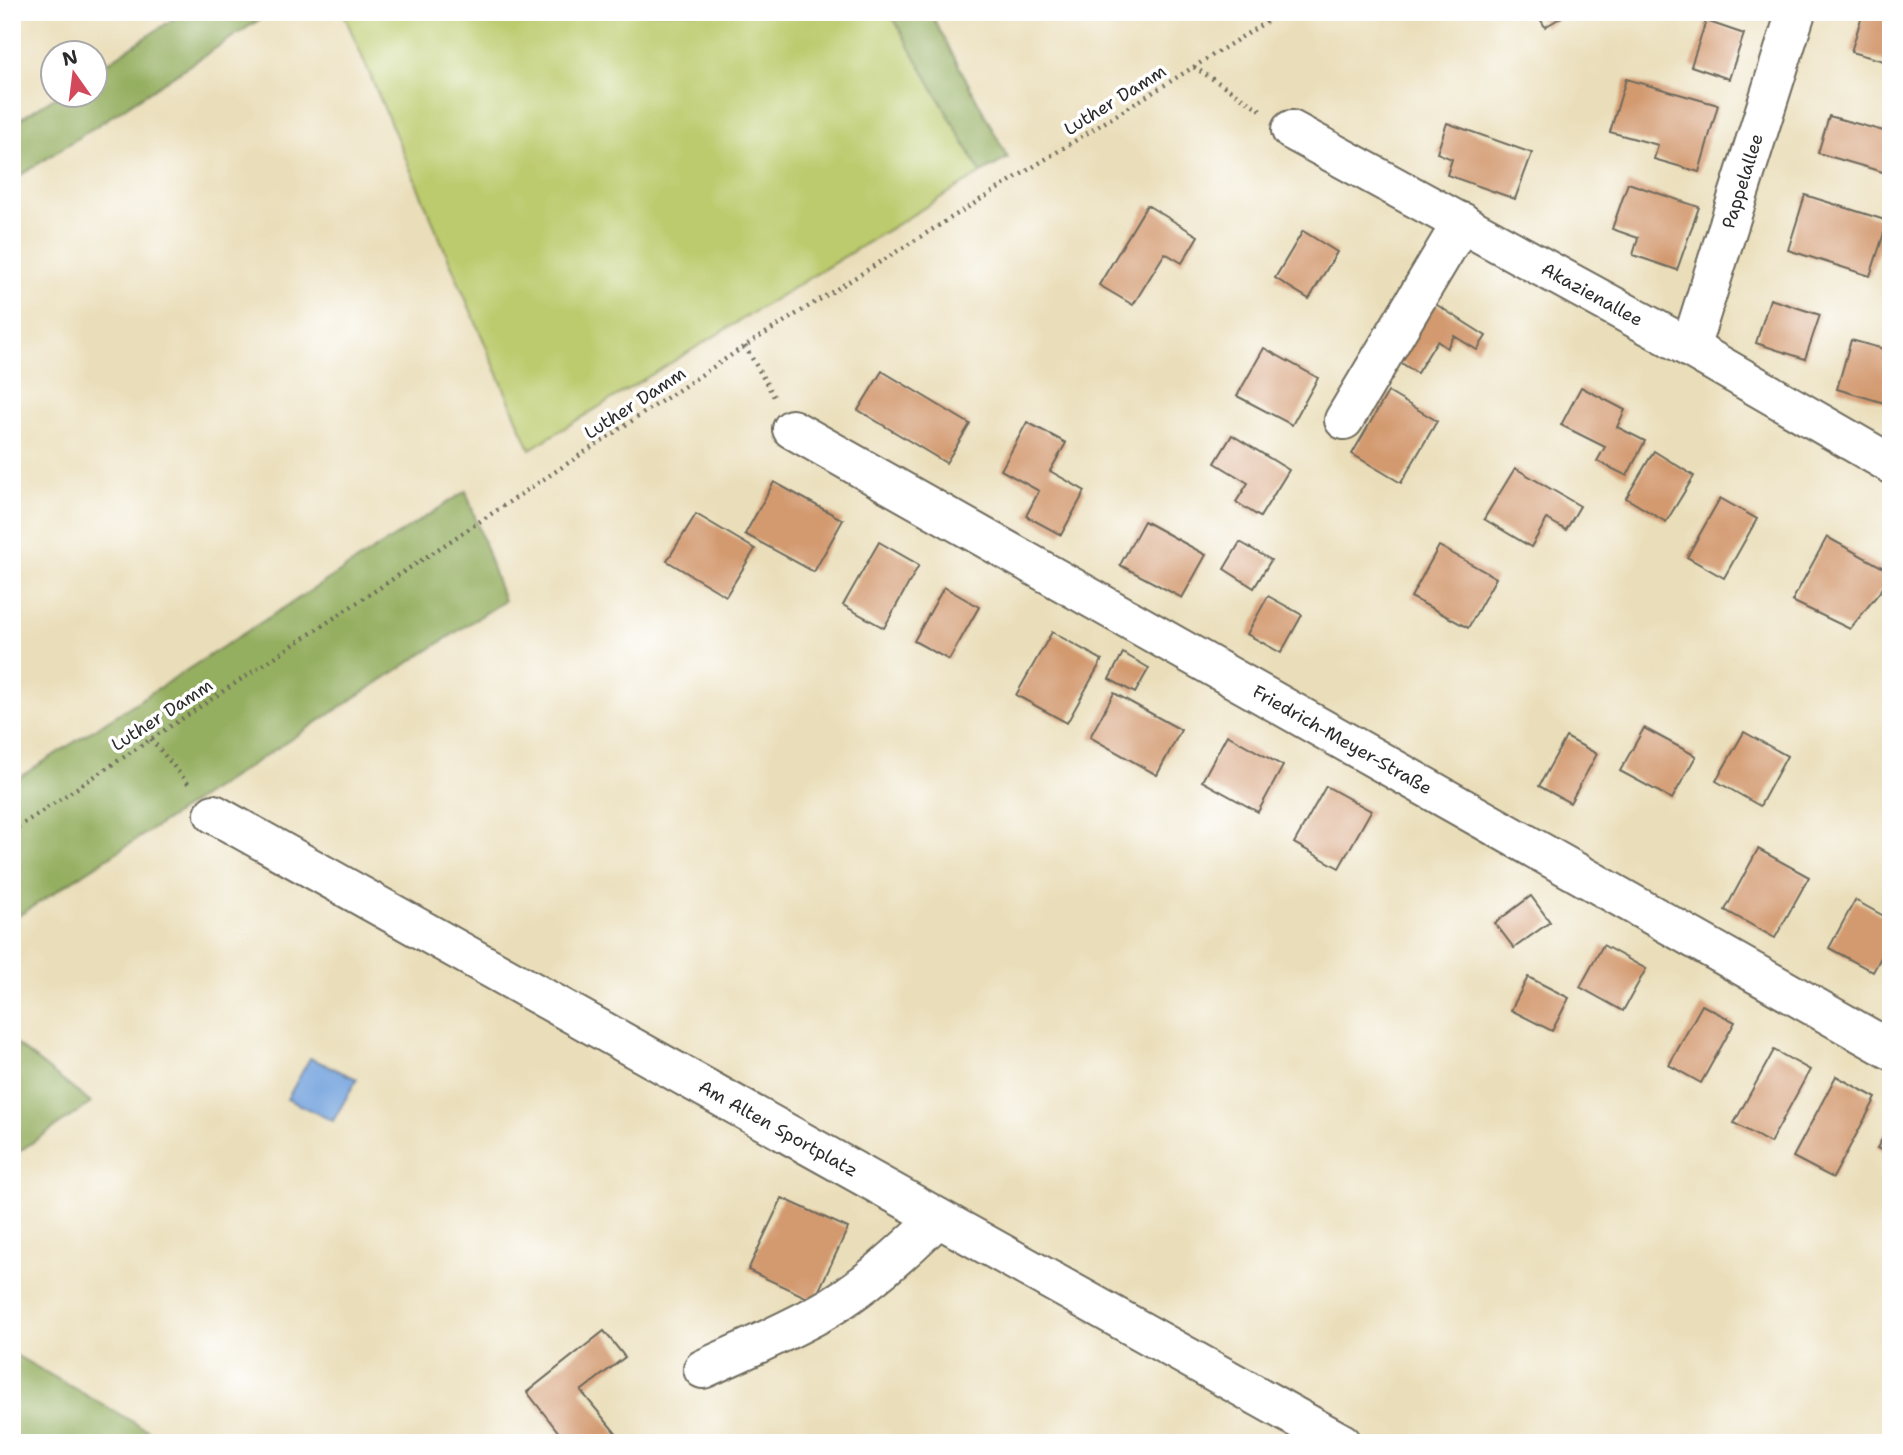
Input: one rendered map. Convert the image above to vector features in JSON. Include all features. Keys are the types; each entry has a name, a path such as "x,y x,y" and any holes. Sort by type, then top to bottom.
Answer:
{"street":[{"name":"Pappelallee","path":"1690,348 1796,12"},
{"name":"Akazienallee","path":"1291,130 1690,348 1891,464"},
{"path":"1344,421 1462,222"},
{"name":"Friedrich-Meyer-Straße","path":"792,429 1891,1050"},
{"name":"Am Alten Sportplatz","path":"214,814 1342,1443"},
{"path":"703,1369 822,1312 905,1249 938,1217"}],"path":[{"name":"Luther Damm","path":"12,831 746,346 1282,12"},
{"path":"1194,67 1291,130"},
{"path":"746,346 792,429"},
{"path":"151,739 214,814"},
{"path":"12,1436 25,1443"}],"green space":[{"path":"184,12 271,12 12,181 12,124 38,108 108,108 108,62"},
{"path":"343,12 890,12 981,173 530,449"},
{"path":"890,12 930,12 1008,158 981,173"},
{"path":"466,491 504,601 12,920 12,782"},
{"path":"12,1041 91,1103 12,1156"},
{"path":"12,1353 170,1443 12,1443"}],"water":[{"path":"310,1058 357,1079 333,1121 287,1099"}],"building":[{"path":"1536,12 1570,12 1545,27"},
{"path":"1863,12 1875,12 1891,17 1891,63 1851,52"},
{"path":"1706,21 1744,34 1729,79 1691,66"},
{"path":"1626,79 1718,105 1699,172 1654,159 1658,145 1610,132"},
{"path":"1829,116 1891,133 1891,156 1886,173 1818,153"},
{"path":"1447,123 1532,153 1515,199 1447,175 1452,159 1437,153"},
{"path":"1628,183 1699,207 1677,270 1633,255 1638,238 1612,229"},
{"path":"1805,195 1888,221 1870,276 1788,250"},
{"path":"1147,205 1198,236 1182,263 1165,253 1133,305 1099,285"},
{"path":"1303,231 1337,252 1309,299 1275,278"},
{"path":"1426,298 1486,336 1477,350 1454,336 1447,348 1437,341 1417,373 1389,355"},
{"path":"1770,299 1820,315 1805,359 1756,343"},
{"path":"1851,340 1891,351 1891,405 1837,389"},
{"path":"1264,348 1318,378 1292,425 1237,396"},
{"path":"882,371 970,424 946,463 858,410"},
{"path":"1581,387 1625,410 1617,427 1645,441 1627,476 1597,461 1605,447 1561,425"},
{"path":"1388,392 1437,421 1401,483 1352,454"},
{"path":"1027,422 1066,443 1050,471 1085,491 1061,535 1026,516 1039,491 1001,470"},
{"path":"1232,435 1289,470 1260,517 1236,502 1248,483 1215,463"},
{"path":"1654,451 1694,476 1666,522 1626,498"},
{"path":"1515,468 1580,506 1566,530 1547,519 1531,547 1484,519"},
{"path":"774,482 843,520 814,572 745,534"},
{"path":"1720,498 1757,519 1724,578 1687,557"},
{"path":"696,514 755,549 726,596 667,561"},
{"path":"1144,521 1206,555 1182,598 1120,565"},
{"path":"1827,537 1891,572 1891,578 1850,629 1792,601"},
{"path":"879,542 919,565 884,628 843,605"},
{"path":"1240,542 1271,560 1254,588 1224,569"},
{"path":"1439,546 1496,578 1468,628 1411,597"},
{"path":"944,587 979,607 949,660 914,641"},
{"path":"1268,596 1302,615 1281,653 1247,634"},
{"path":"1052,632 1102,660 1067,723 1016,695"},
{"path":"1123,653 1149,668 1135,693 1109,679"},
{"path":"1114,693 1181,730 1157,775 1090,737"},
{"path":"1644,728 1696,756 1672,799 1620,771"},
{"path":"1744,732 1787,756 1760,806 1716,781"},
{"path":"1227,735 1283,766 1258,812 1202,781"},
{"path":"1566,737 1597,754 1570,803 1539,786"},
{"path":"1326,786 1371,811 1339,868 1294,843"},
{"path":"1758,849 1809,877 1775,938 1725,910"},
{"path":"1531,896 1550,922 1514,948 1495,923"},
{"path":"1855,900 1891,920 1891,939 1873,972 1829,948"},
{"path":"1603,945 1646,969 1623,1011 1580,987"},
{"path":"1528,977 1569,998 1552,1031 1511,1010"},
{"path":"1702,1005 1735,1022 1701,1083 1669,1065"},
{"path":"1774,1050 1810,1070 1770,1143 1734,1123"},
{"path":"1836,1076 1876,1098 1833,1178 1793,1157"},
{"path":"1891,1123 1891,1155 1877,1148"},
{"path":"782,1198 848,1228 814,1301 748,1270"},
{"path":"604,1331 625,1357 581,1391 618,1436 610,1443 567,1443 527,1392"}]}
